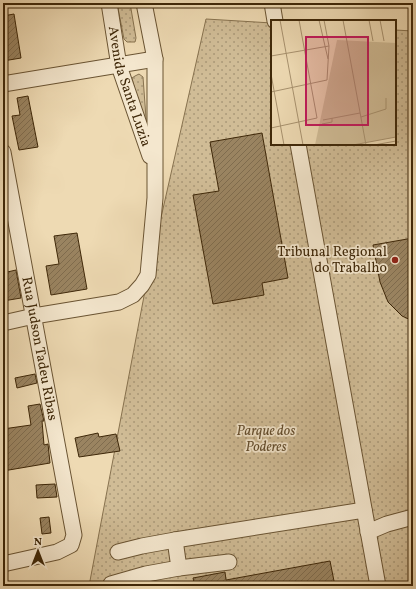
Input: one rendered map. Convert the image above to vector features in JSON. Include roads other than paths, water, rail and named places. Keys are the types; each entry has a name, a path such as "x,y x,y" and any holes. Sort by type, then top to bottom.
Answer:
{"street":[{"name":"Avenida Santa Luzia","path":"109,3 119,66 154,168"},
{"name":"Avenida Santa Luzia","path":"34,316 119,302 133,295 142,285 148,274 155,198 155,59 144,3"},
{"path":"272,3 275,20"},
{"path":"3,84 155,59"},
{"path":"298,145 378,586"},
{"name":"Rua Judson Tadeu Ribas","path":"3,152 74,535 71,545 57,552 3,564"},
{"path":"3,323 34,316"},
{"path":"118,552 175,540 364,510"},
{"path":"368,532 387,524 413,517"},
{"path":"175,540 178,568"},
{"path":"111,584 146,574 178,568 229,562"}],"place":[{"name":"Tribunal Regional do Trabalho","path":"395,260"}],"park label":[{"name":"Parque dos Poderes","path":"266,440"}]}
